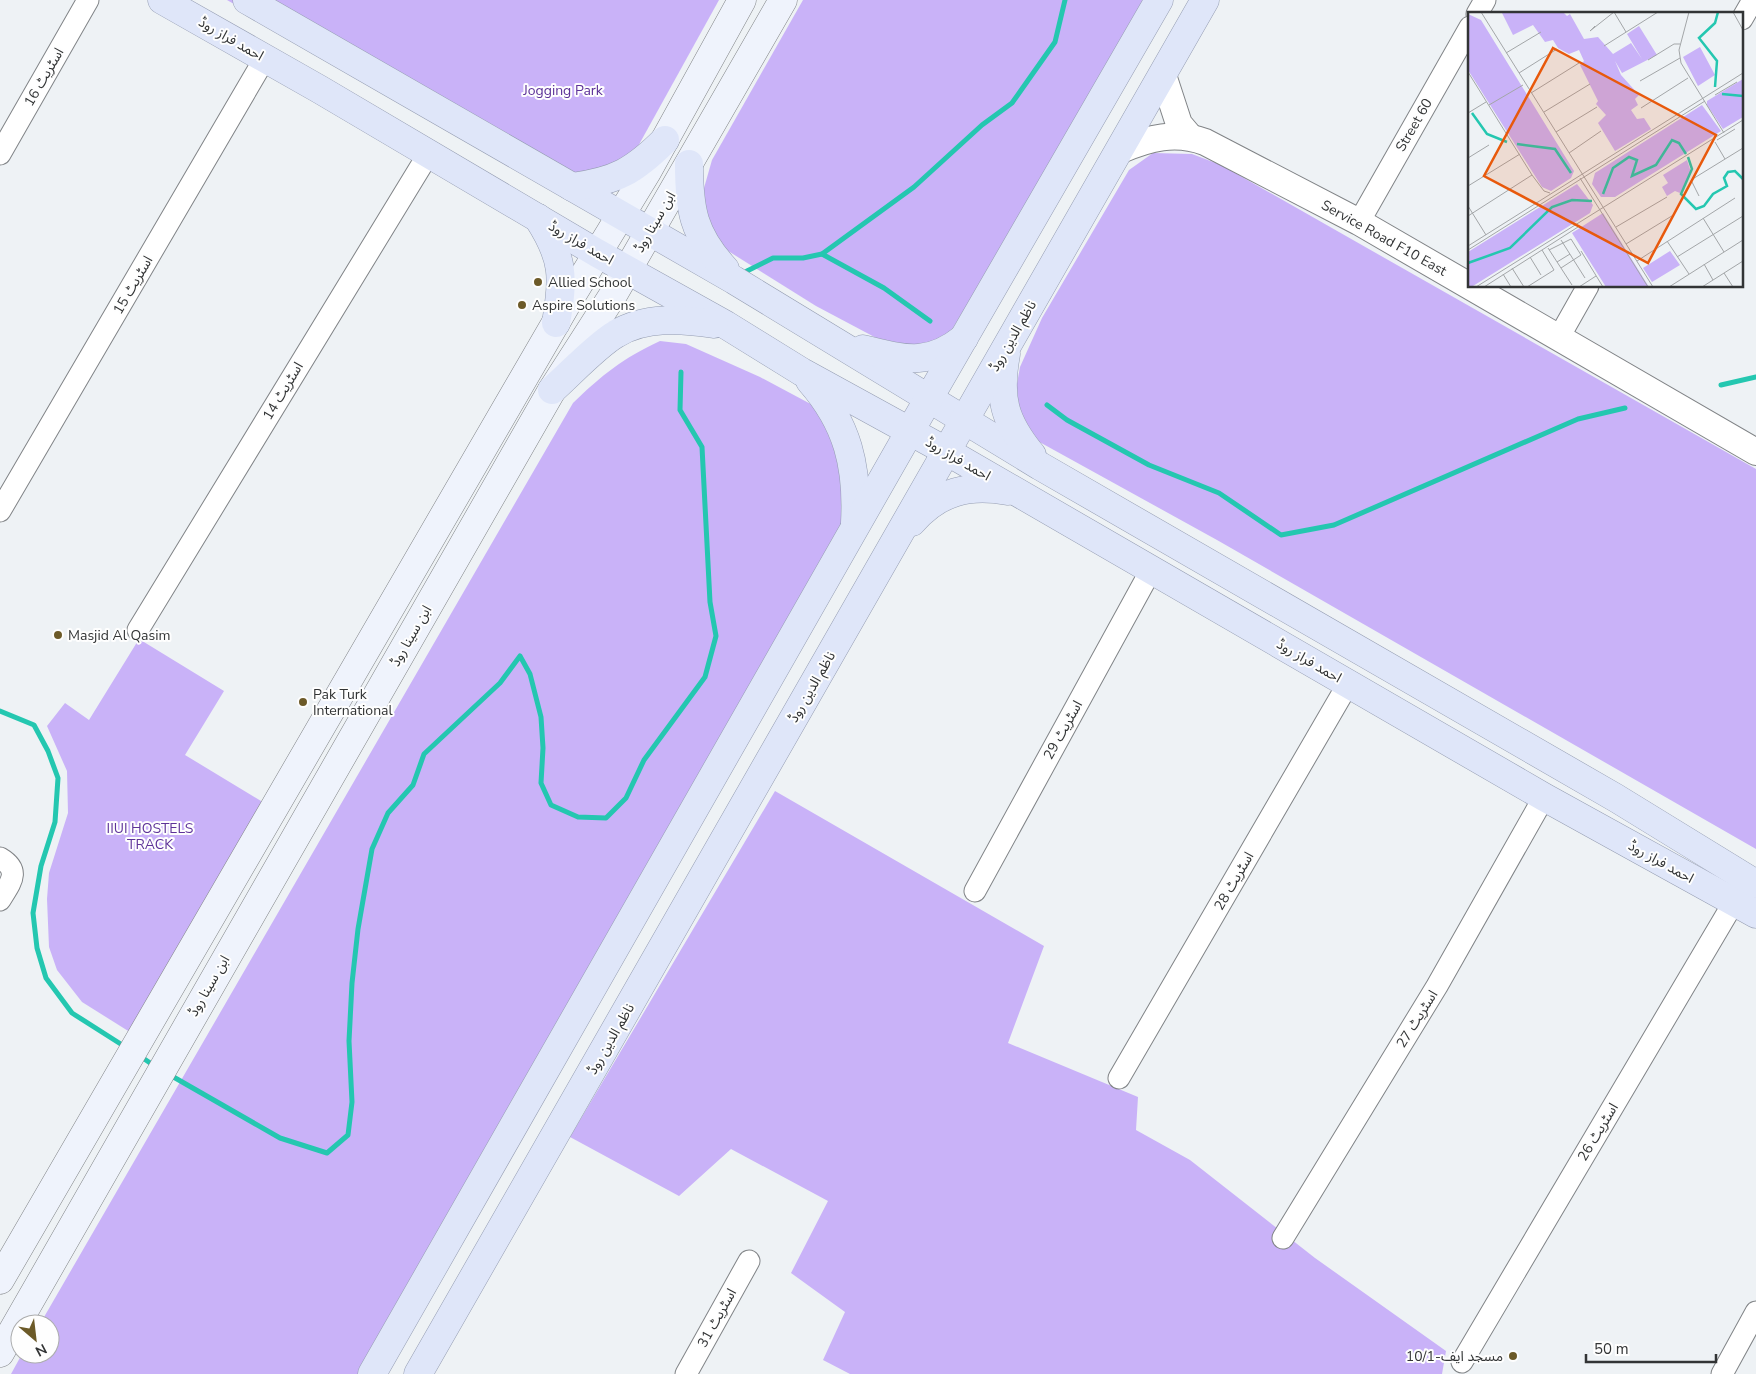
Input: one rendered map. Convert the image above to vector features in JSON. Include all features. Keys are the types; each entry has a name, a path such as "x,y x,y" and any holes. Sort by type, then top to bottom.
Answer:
{"main road":[{"name":"احمد فراز روڈ","path":"162,0 429,153 627,270 726,325 802,372 946,451 1544,797 1745,908"},
{"path":"247,0 734,280 1040,466 1616,798 1756,884"},
{"path":"0,1280 556,323 665,140 742,0"},
{"name":"ابن سینا روڈ","path":"0,1353 197,1005 300,830 552,390 627,270 783,0"},
{"path":"372,1374 855,527 1159,0"},
{"name":"ناظم الدین روڈ","path":"418,1374 1008,343 1121,150 1205,0"},
{"path":"714,52 744,67"},
{"path":"572,187 594,184 625,172 639,164 665,140"},
{"path":"689,164 688,194 693,222 709,250 734,280"},
{"path":"537,218 551,238 560,260 562,291 556,323"},
{"path":"552,390 616,334 640,324 682,319 726,325"},
{"path":"842,344 901,357 923,359 947,351 967,335"},
{"path":"1008,343 1002,377 1004,410 1015,435 1040,466"},
{"path":"802,372 824,397 842,427 852,459 857,492 855,527"},
{"path":"893,545 921,512 951,493 983,486 1017,492"},
{"path":"273,812 300,830"}],"street":[{"name":"اسٹریٹ 16","path":"0,154 88,0"},
{"path":"1478,12 1485,0"},
{"path":"1744,16 1753,0"},
{"name":"Street 60","path":"1359,222 1468,31"},
{"name":"اسٹریٹ 15","path":"0,511 265,58"},
{"path":"1163,74 1179,124 1190,137"},
{"name":"Service Road F10 East","path":"1121,150 1145,140 1169,136 1190,137 1359,222 1468,286"},
{"name":"اسٹریٹ 14","path":"138,630 429,153"},
{"name":"Service Road F10 East","path":"1471,288 1756,452"},
{"path":"1558,339 1587,288"},
{"name":"اسٹریٹ 29","path":"975,891 1151,570"},
{"name":"اسٹریٹ 28","path":"1119,1078 1348,684"},
{"name":"اسٹریٹ 27","path":"1283,1238 1437,986 1544,797"},
{"path":"0,858 9,864 13,871 11,880 0,900"},
{"name":"اسٹریٹ 26","path":"1462,1362 1745,908"},
{"name":"اسٹریٹ 31","path":"686,1374 749,1261"},
{"path":"1722,1374 1756,1312"}],"green space":[{"name":"Jogging Park","path":"227,0 719,0 600,215"},
{"path":"803,0 1147,0 1072,132 942,346 928,348 882,341 816,306 717,244 698,209 712,160"},
{"path":"1153,153 1192,154 1221,165 1756,469 1756,849 1217,540 1034,439 1012,411 1020,367 1042,318 1129,170"},
{"path":"660,341 686,344 760,377 820,409 848,465 850,517 361,1374 11,1374 16,1364 60,1364 60,1314 46,1314 573,403 614,368"},
{"name":"IIUI HOSTELS TRACK","path":"139,639 224,691 185,755 266,804 133,1034 82,1002 57,970 49,947 47,899 49,873 68,813 67,771 47,726 65,703 89,720"},
{"path":"775,791 1044,946 1008,1043 1138,1097 1136,1130 1190,1160 1315,1258 1446,1351 1442,1374 850,1374 823,1360 845,1312 791,1273 828,1201 731,1149 679,1196 570,1137"}],"waterway":[{"path":"747,271 773,258 803,258 822,254 914,187 982,125 1012,103 1055,42 1065,0"},
{"path":"822,254 884,288 930,321"},
{"path":"170,1075 280,1138 327,1153 348,1135 352,1102 349,1041 352,983 358,929 372,849 388,813 413,785 424,754 500,683 520,656 530,674 541,717 543,748 541,783 551,805 578,817 606,818 626,798 644,760 705,677 716,636 710,602 702,447 680,410 681,372"},
{"path":"1721,385 1756,377"},
{"path":"1047,405 1067,420 1149,465 1219,493 1281,535 1334,525 1578,419 1625,408"},
{"path":"0,711 34,725 48,751 58,778 55,822 41,866 33,913 37,948 46,978 72,1013 127,1048"},
{"path":"140,1056 156,1067"}],"place":[{"name":"Allied School","path":"538,282"},
{"name":"Aspire Solutions","path":"522,305"},
{"name":"Masjid Al Qasim","path":"58,635"},
{"name":"Pak Turk International","path":"303,702"},
{"name":"مسجد ایف-10/1","path":"1513,1356"}]}
